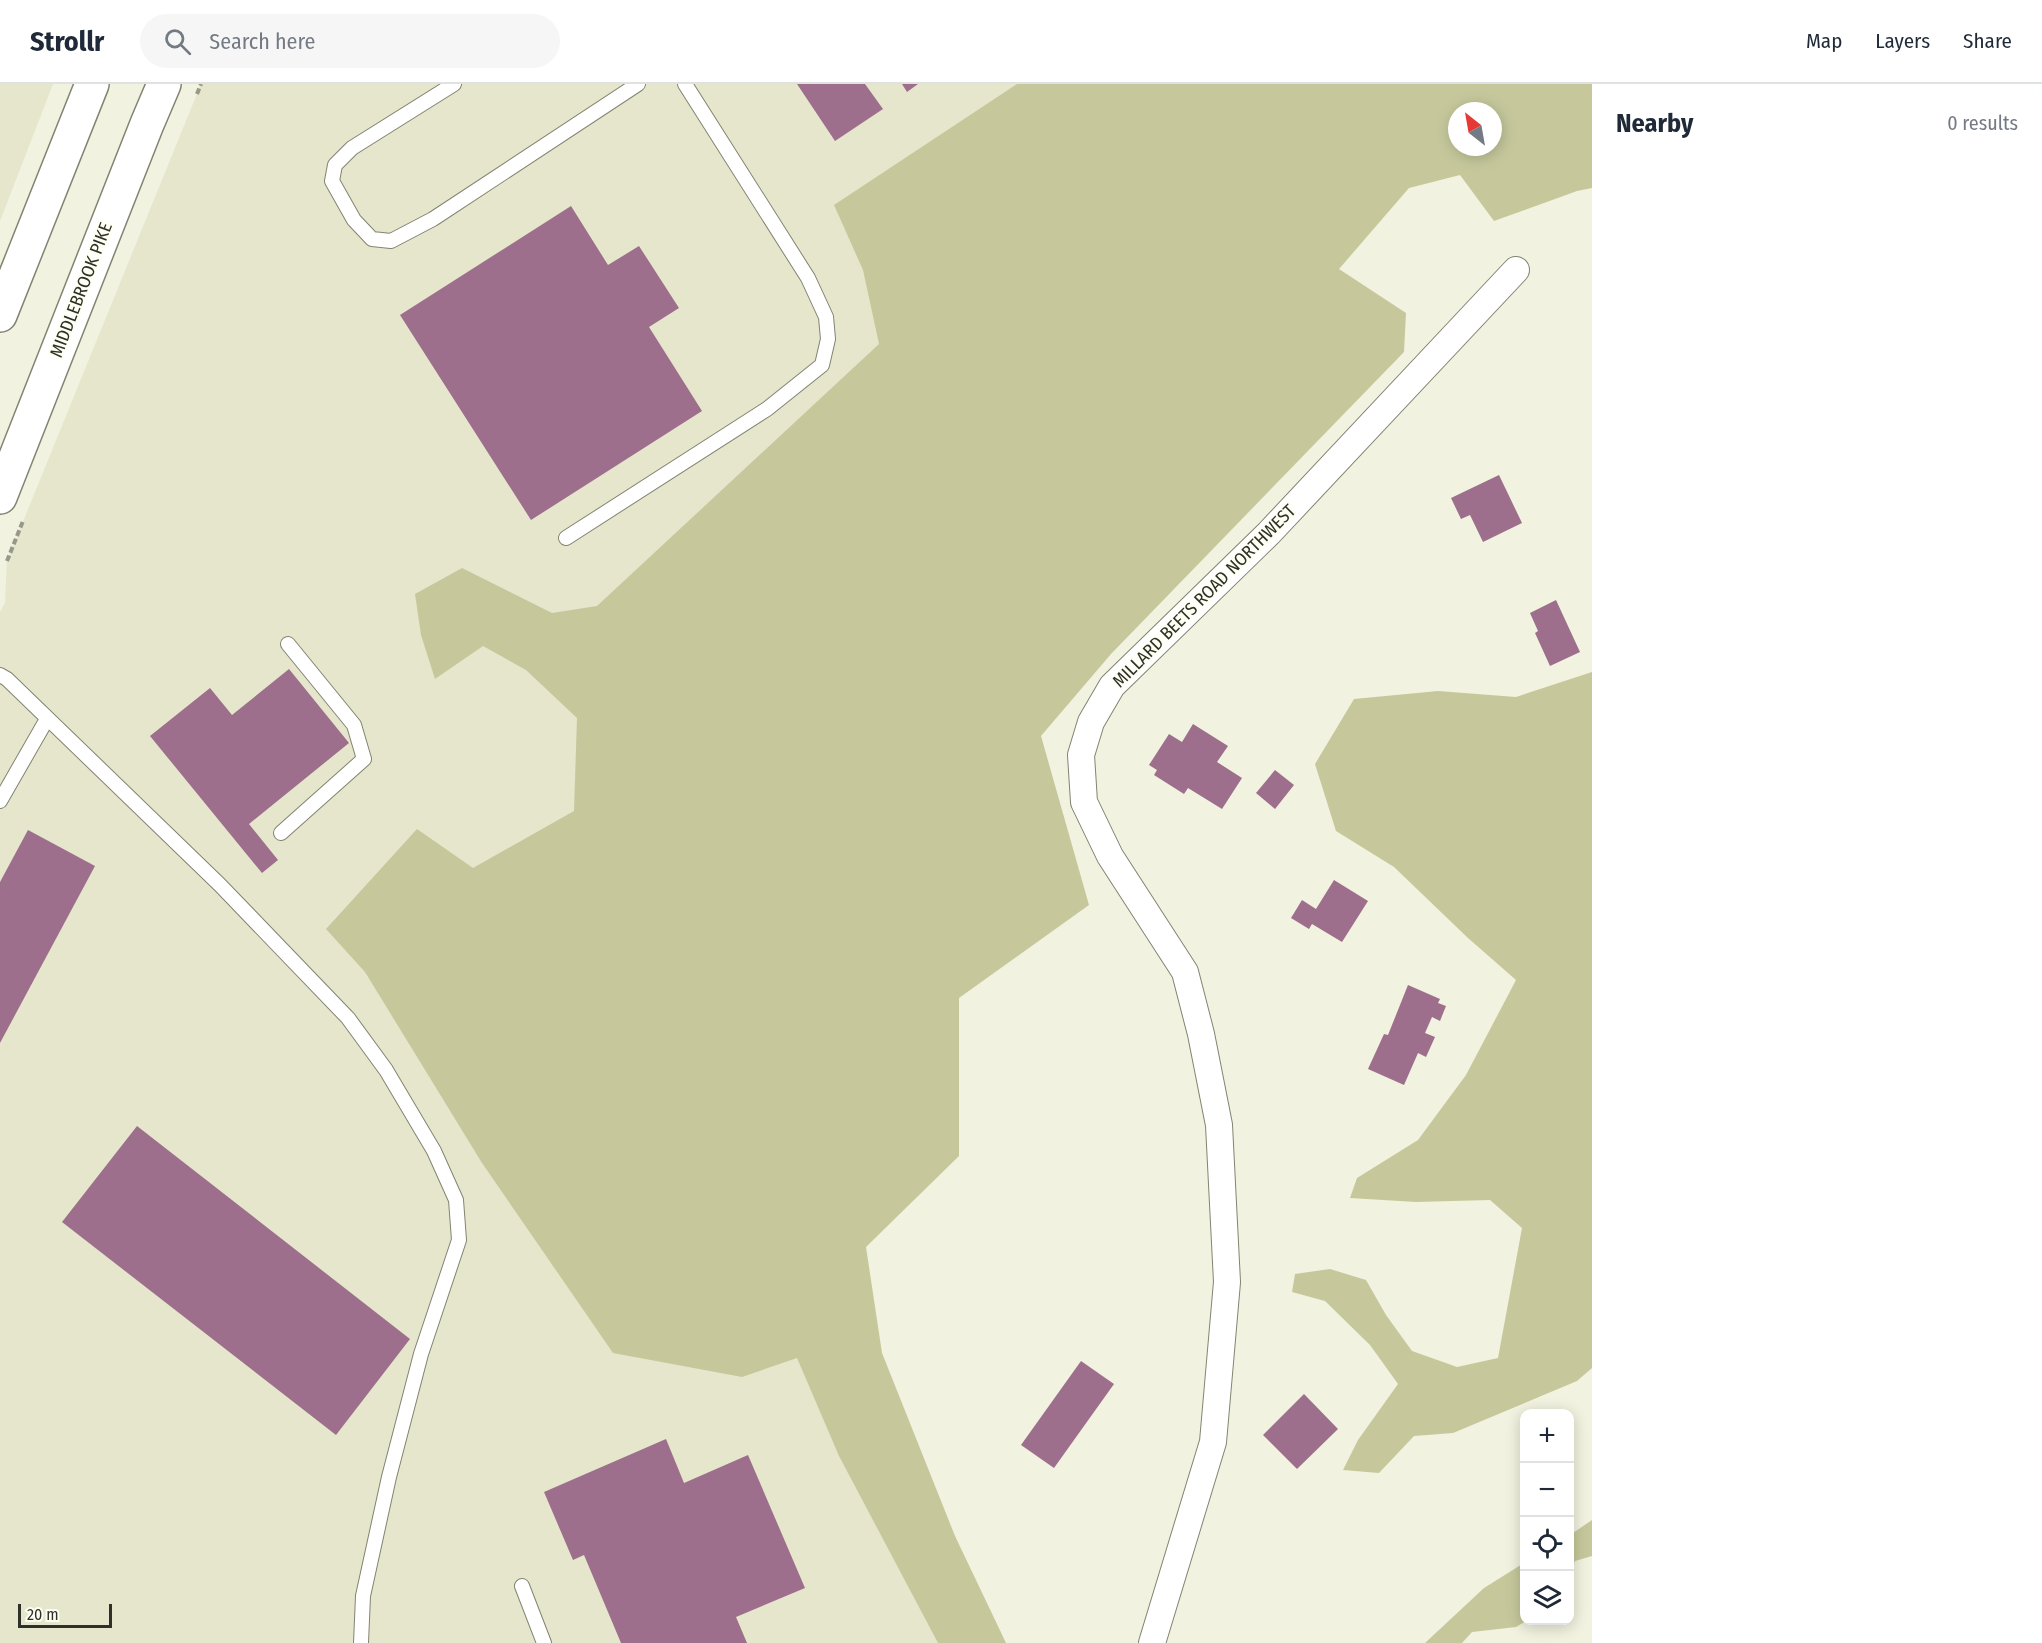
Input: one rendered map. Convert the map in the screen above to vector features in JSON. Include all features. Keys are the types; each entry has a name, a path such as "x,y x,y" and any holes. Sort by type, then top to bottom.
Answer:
{"main road":[{"path":"0,315 92,84"},
{"name":"MIDDLEBROOK PIKE","path":"0,497 164,84"}],"street":[{"name":"MILLARD BEETS ROAD NORTHWEST","path":"1152,1643 1213,1442 1227,1282 1219,1125 1201,1034 1185,972 1110,856 1084,802 1081,755 1091,722 1112,686 1269,533 1516,270"}],"lane":[{"path":"454,84 352,148 335,165 332,181 354,220 372,239 391,241 433,219 638,84"},
{"path":"566,538 766,409 822,365 828,339 826,317 808,278 686,84"},
{"path":"281,833 364,759 354,725 288,644"},
{"path":"0,675 220,885 348,1018 386,1070 434,1151 456,1200 459,1240 421,1354 388,1477 363,1596 361,1643"},
{"path":"0,801 47,719"},
{"path":"522,1586 544,1643"}],"shaded area":[{"path":"0,84 53,84 0,221"},
{"path":"201,84 1194,84 648,811 988,1643 0,1643 0,612 5,603 7,561"}],"green space":[{"path":"1017,84 1592,84 1592,188 1577,191 1494,221 1460,175 1409,188 1339,269 1406,313 1404,352 1111,654 1041,736 1089,905 959,998 959,1156 866,1247 882,1353 955,1536 1006,1643 938,1643 839,1456 797,1358 742,1377 613,1353 482,1163 365,972 326,929 417,829 473,868 574,811 577,718 526,670 483,646 435,679 421,635 415,594 462,568 552,613 597,606 879,344 863,270 834,205"},
{"path":"1592,672 1592,1368 1577,1381 1453,1433 1414,1436 1379,1473 1343,1470 1358,1440 1398,1384 1370,1345 1325,1301 1292,1292 1295,1274 1330,1269 1366,1280 1386,1315 1412,1351 1457,1367 1498,1358 1522,1228 1490,1200 1416,1202 1350,1198 1357,1178 1418,1140 1466,1075 1516,980 1468,938 1394,867 1336,831 1315,764 1354,699 1438,691 1516,697"},
{"path":"1592,1520 1592,1556 1574,1563 1574,1532"},
{"path":"1520,1566 1520,1625 1472,1632 1462,1643 1425,1643 1484,1588"}],"building":[{"path":"797,84 865,84 883,109 835,141"},
{"path":"902,84 918,84 907,92"},
{"path":"571,206 608,265 639,246 679,308 649,327 702,411 531,520 400,315"},
{"path":"1499,475 1522,523 1483,542 1470,515 1461,519 1451,498"},
{"path":"1556,600 1580,652 1550,666 1535,633 1538,631 1530,613"},
{"path":"289,669 349,743 249,824 278,860 262,873 150,736 210,688 232,715"},
{"path":"1193,724 1228,746 1217,762 1242,778 1222,809 1188,788 1184,794 1154,775 1157,770 1149,765 1169,734 1182,742"},
{"path":"1275,770 1294,785 1275,809 1256,793"},
{"path":"28,830 95,866 0,1043 0,882"},
{"path":"1334,880 1368,901 1342,942 1312,924 1309,929 1291,918 1302,900 1316,909"},
{"path":"1408,985 1440,999 1438,1003 1446,1006 1440,1021 1432,1017 1425,1033 1435,1037 1426,1057 1418,1053 1404,1085 1368,1069 1384,1034 1388,1035"},
{"path":"137,1126 410,1339 336,1435 62,1222"},
{"path":"1081,1361 1114,1384 1054,1468 1021,1445"},
{"path":"1304,1394 1338,1429 1297,1469 1263,1435"},
{"path":"666,1439 684,1483 748,1455 805,1588 736,1617 747,1643 621,1643 584,1555 573,1560 544,1492"}]}
